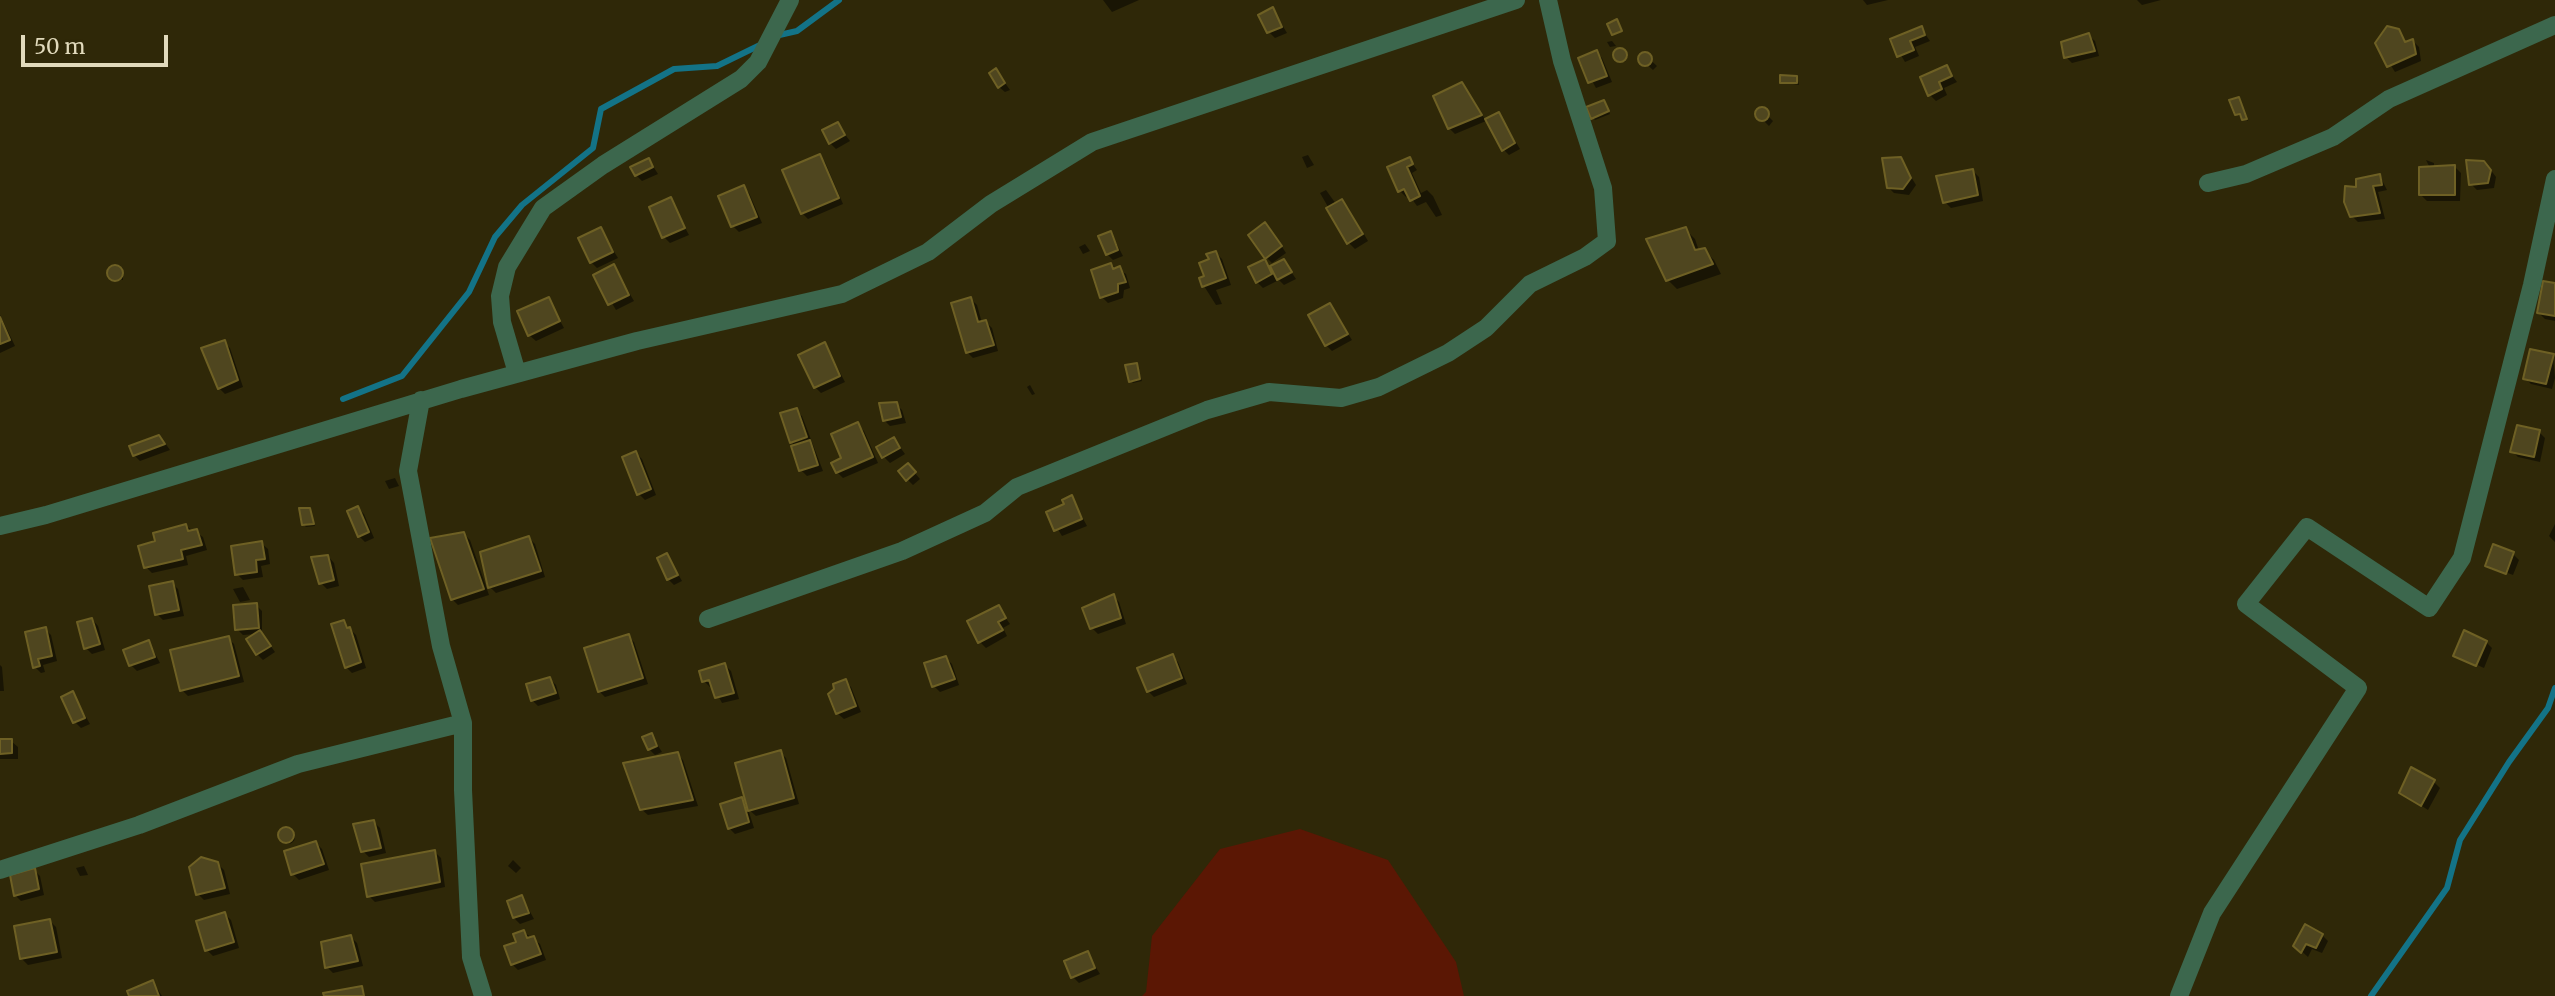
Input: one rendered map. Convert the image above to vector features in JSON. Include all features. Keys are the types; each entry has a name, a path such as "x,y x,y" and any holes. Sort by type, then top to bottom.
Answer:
{"street":[{"path":"517,373 502,322 500,296 507,267 543,208 603,165 741,79 758,62 790,0"},
{"path":"0,526 59,511 517,373 842,293 928,252 991,204 1092,142 1516,0"},
{"path":"708,619 771,600 902,551 985,513 1017,487 1208,410 1269,393 1341,398 1379,387 1448,353 1486,327 1530,284 1585,257 1606,241 1603,188 1562,61 1548,0"},
{"path":"2208,183 2246,174 2333,137 2389,99 2555,25"},
{"path":"2179,996 2213,913 2358,688 2246,604 2307,527 2429,608 2462,558 2532,285 2555,179"},
{"path":"421,400 408,471 441,646 463,723 463,790 471,957 483,996"},
{"path":"0,870 139,825 298,764 463,723"}],"shaded area":[{"path":"1300,829 1388,860 1456,962 1464,996 1142,996 1146,992 1152,936 1220,849"}],"building":[{"path":"1273,7 1282,27 1267,33 1258,15"},
{"path":"1617,19 1622,31 1612,35 1607,24"},
{"path":"1922,26 1925,35 1910,41 1914,50 1897,57 1890,39"},
{"path":"2387,26 2399,29 2405,42 2413,39 2416,54 2387,67 2375,43"},
{"path":"2089,33 2095,51 2064,58 2061,42"},
{"path":"1620,48 1625,50 1625,60 1620,62 1615,60 1613,55 1615,50"},
{"path":"1597,50 1607,76 1588,83 1578,58"},
{"path":"1645,52 1650,54 1650,64 1645,66 1640,64 1638,59 1640,54"},
{"path":"1947,65 1952,76 1939,82 1942,89 1928,96 1920,77"},
{"path":"996,68 1005,83 998,88 989,73"},
{"path":"1780,75 1797,76 1797,83 1780,83"},
{"path":"1462,82 1482,115 1448,129 1433,96"},
{"path":"2239,97 2247,119 2242,120 2240,114 2235,115 2229,100"},
{"path":"1604,100 1609,111 1591,119 1586,107"},
{"path":"1762,107 1767,109 1767,119 1762,121 1757,119 1755,114 1757,109"},
{"path":"1499,112 1515,143 1502,151 1485,119"},
{"path":"838,122 845,135 829,144 822,130"},
{"path":"820,154 839,198 801,214 782,170"},
{"path":"1410,157 1413,164 1407,167 1420,196 1410,201 1404,189 1398,192 1387,167"},
{"path":"1901,157 1911,178 1903,189 1887,188 1882,158"},
{"path":"649,158 653,167 635,176 630,167"},
{"path":"2466,160 2484,161 2491,170 2488,183 2469,185"},
{"path":"2455,165 2455,195 2419,195 2419,167"},
{"path":"1973,169 1978,195 1943,203 1936,176"},
{"path":"2380,174 2382,185 2373,186 2380,213 2350,217 2344,202 2345,186 2356,187 2356,179"},
{"path":"744,185 757,217 731,227 718,196"},
{"path":"671,197 685,228 662,238 649,207"},
{"path":"1342,199 1363,234 1347,244 1326,208"},
{"path":"1265,222 1282,246 1265,259 1248,235"},
{"path":"601,227 613,252 590,263 578,238"},
{"path":"1686,227 1695,250 1705,248 1713,264 1666,281 1646,239"},
{"path":"1111,231 1118,250 1106,255 1098,236"},
{"path":"1216,251 1226,278 1202,287 1199,278 1204,276 1199,263 1209,259 1206,254"},
{"path":"1265,259 1272,274 1256,283 1248,267"},
{"path":"1284,259 1292,272 1277,280 1270,266"},
{"path":"1111,263 1113,269 1120,266 1126,282 1118,284 1118,292 1100,298 1091,270"},
{"path":"614,264 629,295 608,305 593,275"},
{"path":"115,265 121,267 121,279 115,281 109,279 107,273 109,267"},
{"path":"2543,281 2555,283 2555,316 2537,313"},
{"path":"549,297 560,321 528,336 517,311"},
{"path":"971,297 978,322 986,320 994,345 966,353 951,303"},
{"path":"1330,303 1348,334 1325,346 1308,315"},
{"path":"0,317 10,340 0,344"},
{"path":"225,340 238,380 218,389 201,348"},
{"path":"825,342 840,376 814,388 798,355"},
{"path":"2530,349 2554,354 2546,384 2523,379"},
{"path":"1137,363 1140,379 1129,382 1125,365"},
{"path":"897,402 901,417 883,421 879,403"},
{"path":"797,408 807,437 790,443 780,413"},
{"path":"858,422 873,457 836,473 831,463 841,458 831,434"},
{"path":"2517,425 2540,430 2534,457 2510,452"},
{"path":"159,435 165,444 133,456 129,446"},
{"path":"894,437 900,448 882,458 876,447"},
{"path":"810,440 818,465 799,471 791,446"},
{"path":"636,451 651,489 637,495 622,457"},
{"path":"908,463 916,472 906,481 898,471"},
{"path":"1072,495 1082,519 1054,531 1046,512 1064,504 1062,500"},
{"path":"358,506 369,532 358,537 347,511"},
{"path":"299,508 310,508 314,524 302,525"},
{"path":"186,524 188,531 197,529 202,545 181,550 183,559 144,568 138,546 155,541 153,533"},
{"path":"464,532 484,589 451,600 430,538"},
{"path":"529,536 541,571 488,588 480,552"},
{"path":"262,541 265,559 256,560 257,572 235,575 231,546"},
{"path":"2493,544 2514,552 2506,574 2485,566"},
{"path":"667,553 678,575 667,580 657,558"},
{"path":"328,555 334,580 319,584 311,557"},
{"path":"173,581 179,610 155,615 149,586"},
{"path":"1114,594 1121,618 1090,629 1082,608"},
{"path":"257,603 259,628 235,630 233,605"},
{"path":"999,605 1006,618 998,622 1003,630 978,643 967,621"},
{"path":"92,618 100,644 84,649 77,622"},
{"path":"344,620 347,628 350,627 361,662 345,668 331,624"},
{"path":"46,627 52,656 38,659 40,666 33,668 25,632"},
{"path":"260,630 271,646 256,655 246,639"},
{"path":"2464,630 2487,641 2476,666 2453,656"},
{"path":"629,634 643,678 598,692 584,648"},
{"path":"229,636 239,676 180,691 170,650"},
{"path":"149,640 155,657 129,666 123,650"},
{"path":"1173,654 1182,678 1147,692 1137,668"},
{"path":"946,656 955,679 932,687 924,663"},
{"path":"725,663 734,693 715,698 709,680 702,682 699,671"},
{"path":"550,677 556,693 531,701 526,684"},
{"path":"846,679 856,706 836,714 828,694 834,689 833,684"},
{"path":"73,691 85,718 73,723 61,697"},
{"path":"652,733 657,746 648,750 642,737"},
{"path":"0,739 12,739 12,753 0,754"},
{"path":"781,750 794,798 748,811 735,763"},
{"path":"678,752 693,800 640,810 623,763"},
{"path":"2411,767 2435,780 2421,806 2399,793"},
{"path":"742,797 749,822 728,829 720,804"},
{"path":"374,820 381,848 361,852 353,824"},
{"path":"283,827 289,827 294,835 292,841 283,843 278,838 278,832"},
{"path":"316,841 324,864 291,875 284,851"},
{"path":"435,850 440,882 367,897 361,864"},
{"path":"201,857 218,862 225,888 196,895 189,867"},
{"path":"35,868 39,889 14,896 10,875"},
{"path":"522,895 529,913 513,918 507,901"},
{"path":"225,912 234,942 205,951 196,921"},
{"path":"50,919 57,952 20,959 14,926"},
{"path":"2305,924 2323,934 2316,948 2306,944 2301,953 2293,946"},
{"path":"524,930 527,938 534,936 541,954 511,965 504,946 516,942 513,934"},
{"path":"351,935 358,961 325,968 321,942"},
{"path":"1088,951 1095,968 1071,978 1064,961"},
{"path":"153,980 159,996 129,996 127,991"},
{"path":"362,986 364,996 324,996 323,993"}],"waterway":[{"path":"775,36 797,31 839,0"},
{"path":"343,399 402,376 469,292 495,237 522,205 593,148 601,109 674,69 717,66 760,45"},
{"path":"2371,996 2447,888 2460,840 2509,762 2548,708 2555,688"}]}
